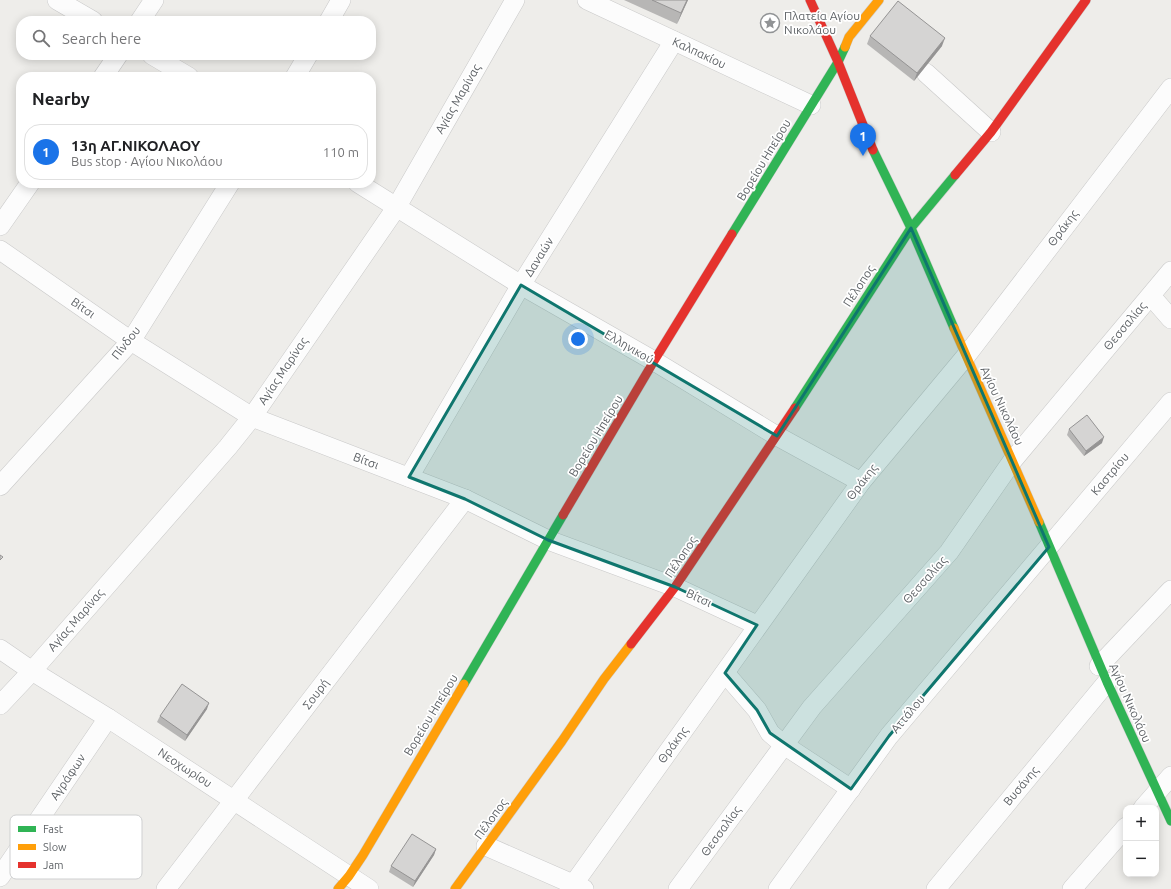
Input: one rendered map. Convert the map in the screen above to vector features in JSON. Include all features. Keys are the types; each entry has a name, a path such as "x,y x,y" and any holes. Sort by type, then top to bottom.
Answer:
{"street":[{"path":"57,0 85,16"},
{"path":"143,16 154,0"},
{"path":"332,16 341,0"},
{"name":"Αγίας Μαρίνας","path":"0,705 32,671 252,418 396,208 515,0"},
{"name":"Καλπακίου","path":"587,0 811,105"},
{"name":"Αγίου Νικολάου","path":"810,0 838,62 874,151 911,228 1013,460 1103,674 1171,822"},
{"name":"Βορείου Ηπείρου","path":"344,882 367,848 654,361 838,62 849,37 879,0"},
{"name":"Πέλοπος","path":"455,889 562,741 604,679 675,587 777,436 911,228 991,132 1086,0"},
{"name":"Δαναών","path":"409,477 521,285 674,41"},
{"path":"106,72 115,60"},
{"path":"160,60 181,72"},
{"path":"298,72 305,60"},
{"path":"926,73 991,132"},
{"name":"Θράκης","path":"576,887 758,625 861,482 966,356 1171,88"},
{"path":"0,226 27,188"},
{"name":"Πίνδου","path":"0,486 130,341 227,188"},
{"name":"Ελληνικού","path":"366,188 521,285 654,361 777,436 861,482"},
{"name":"Βίτσι","path":"0,250 130,341 252,418 465,499 548,540 675,587 758,625"},
{"name":"Θεσσαλίας","path":"678,889 812,708 949,552 1013,460 1171,271"},
{"path":"1151,296 1171,319"},
{"name":"Καστρίου","path":"1049,547 1171,402"},
{"name":"Σουρή","path":"166,889 235,801 465,499"},
{"name":"Αττάλου","path":"778,889 889,736 1049,547"},
{"name":"Βυσάνης","path":"936,889 1103,674 1171,590"},
{"name":"Νεοχωρίου","path":"0,649 235,801 344,882 369,889"},
{"path":"725,673 757,710 770,733 784,745 851,789"},
{"name":"Αγράφων","path":"42,815 108,718"},
{"path":"1145,805 1171,776"},
{"path":"1072,889 1123,830"},
{"path":"486,846 576,887"},
{"name":"Αγράφων","path":"0,877 10,862"}],"highlighted area":[{"path":"911,228 1049,547 889,736 851,789 770,733 757,710 725,673 757,625 675,587 548,540 465,499 409,477 521,285 777,436"}],"building":[{"path":"652,0 687,0 681,13"},
{"path":"898,1 945,38 917,73 870,36"},
{"path":"1087,415 1104,437 1086,451 1069,429"},
{"path":"182,684 209,703 187,735 160,716"},
{"path":"412,834 436,849 415,881 391,866"}],"traffic: fast":[{"path":"732,234 838,62 845,47"},
{"path":"873,150 911,228 954,328"},
{"path":"795,408 911,228 955,175"},
{"path":"464,684 563,515"},
{"path":"1039,522 1107,682 1171,821"}],"traffic: slow":[{"path":"845,47 849,37 879,0"},
{"path":"954,328 1039,522"},
{"path":"455,889 562,741 604,679 631,644"},
{"path":"338,889 363,855 464,684"}],"traffic: jam":[{"path":"810,0 838,62 873,150"},
{"path":"955,175 991,132 1086,0"},
{"path":"563,515 654,361 732,234"},
{"path":"631,644 675,587 795,408"}],"place":[{"name":"Πλατεία Αγίου Νικολάου","path":"770,23"},
{"name":"13η ΑΓ.ΝΙΚΟΛΑΟΥ","path":"863,156"}]}
